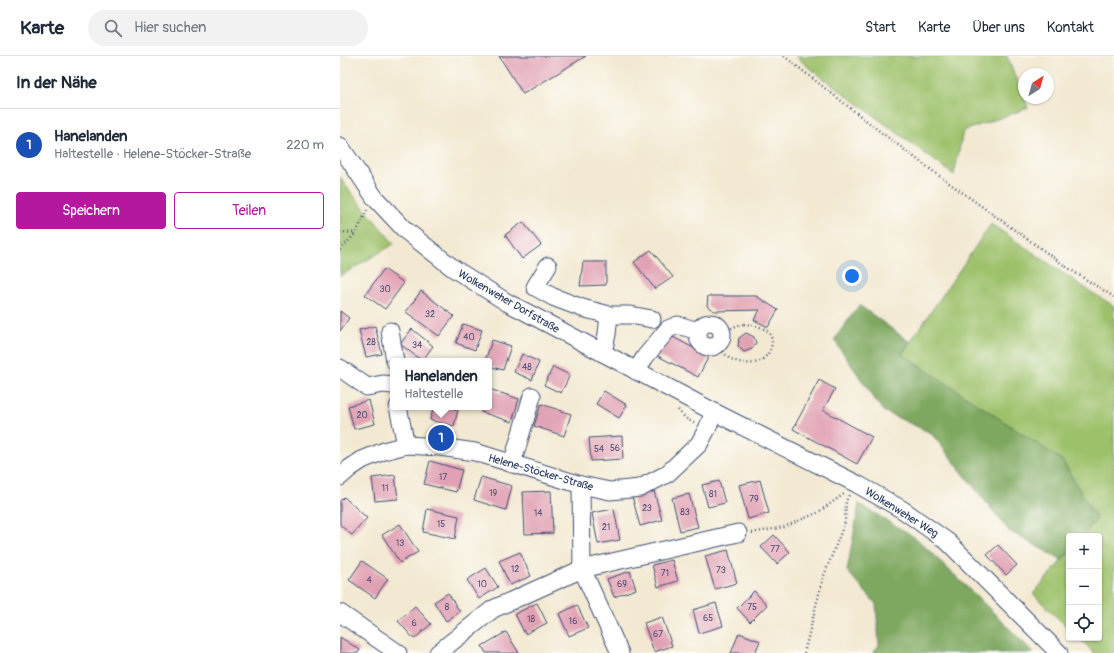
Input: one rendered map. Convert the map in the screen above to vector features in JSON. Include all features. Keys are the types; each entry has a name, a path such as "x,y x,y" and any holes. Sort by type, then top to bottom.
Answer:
{"street":[{"name":"Wolkenweher Dorfstraße","path":"340,146 375,198 405,230 454,268 508,303 714,412"},
{"path":"548,266 535,287 553,297 582,308 609,315 630,315 652,319"},
{"path":"603,353 609,315"},
{"path":"636,371 668,329 678,326 698,331 705,324 712,323 718,326 722,337"},
{"path":"390,331 394,358"},
{"path":"340,368 367,387 383,384 390,385"},
{"path":"512,464 532,396"},
{"path":"399,410 406,445"},
{"name":"Wolkenweher Weg","path":"714,412 857,484 903,510 948,542 1059,653"},
{"name":"Helene-Stöcker-Straße","path":"340,477 362,460 406,445 440,447 475,452 581,485 610,491 640,488 667,474 699,444 714,412"},
{"path":"581,485 582,568 620,653"},
{"path":"438,653 493,609 582,568 738,533"},
{"path":"340,614 398,653"}],"path":[{"path":"784,56 850,110 936,174 1068,268 1114,297"},
{"path":"340,250 356,233 367,209 375,198"},
{"path":"340,232 356,233"},
{"path":"744,324 753,325 768,332 772,344 765,358 756,363 742,363 729,358 724,353 722,337 729,329 736,326 744,324"},
{"path":"738,533 751,533 784,527 817,513 857,484"},
{"path":"804,653 823,578 846,522 846,501 857,484"}],"green space":[{"path":"796,56 1007,56 1018,83 1018,104 1026,104 1028,108 963,131 954,175 807,66"},
{"path":"340,177 394,244 340,276"},
{"path":"991,224 1114,306 1114,653 1094,653 1082,641 1102,641 1102,533 1085,533 1097,519 902,354"},
{"path":"859,305 910,342 902,354 1062,460 1097,519 1085,533 1066,533 1066,555 1062,560 1009,531 931,433 883,411 834,340"},
{"path":"859,504 916,538 1034,653 873,653 879,645 876,604 847,571"},
{"path":"1066,556 1066,626 1033,594"}],"building":[{"path":"499,56 586,56 523,94"},
{"path":"523,222 541,245 522,259 505,235"},
{"path":"651,250 673,277 655,289 634,262"},
{"path":"583,262 606,262 606,285 580,286"},
{"path":"384,269 404,283 385,309 365,295"},
{"path":"421,291 454,316 439,336 406,312"},
{"path":"708,296 756,296 778,310 768,327 754,320 760,310 714,311 707,306"},
{"path":"340,311 349,318 340,331"},
{"path":"463,324 482,330 475,350 456,343"},
{"path":"375,326 382,354 366,357 359,330"},
{"path":"412,329 433,346 424,358 418,358 400,344"},
{"path":"746,333 754,337 756,343 752,349 744,352 738,346 739,338"},
{"path":"667,334 709,356 698,377 656,355"},
{"path":"492,340 511,346 503,370 492,367 492,358 486,358"},
{"path":"522,354 539,362 532,380 514,372"},
{"path":"553,367 570,375 561,393 544,385"},
{"path":"819,380 835,389 823,410 872,437 857,464 793,429"},
{"path":"492,390 519,399 512,422 481,412 482,410 492,410"},
{"path":"604,391 627,405 619,418 596,404"},
{"path":"369,400 375,424 354,429 348,406"},
{"path":"541,404 571,414 564,436 534,426"},
{"path":"433,410 458,410 454,426 430,420"},
{"path":"622,436 623,459 591,461 589,438"},
{"path":"430,461 462,470 456,492 424,484"},
{"path":"395,475 398,499 375,501 372,478"},
{"path":"481,477 512,486 506,510 474,500"},
{"path":"760,480 769,513 748,519 739,485"},
{"path":"719,481 725,503 708,507 702,485"},
{"path":"551,491 553,533 525,534 523,492"},
{"path":"654,491 662,520 640,526 632,496"},
{"path":"689,494 698,527 680,531 672,498"},
{"path":"344,497 367,518 352,535 340,525 340,501"},
{"path":"427,509 459,516 455,539 423,532"},
{"path":"614,509 620,540 598,544 592,513"},
{"path":"400,524 418,552 400,563 382,535"},
{"path":"774,535 790,552 777,564 761,547"},
{"path":"998,545 1017,565 1006,575 987,555"},
{"path":"728,550 737,583 715,589 705,556"},
{"path":"520,552 531,576 510,585 499,561"},
{"path":"672,560 678,581 658,587 652,565"},
{"path":"362,561 388,579 375,598 349,580"},
{"path":"486,568 498,587 479,599 467,580"},
{"path":"630,571 636,589 614,597 607,579"},
{"path":"754,591 767,605 750,622 737,608"},
{"path":"448,593 460,612 446,621 434,602"},
{"path":"537,603 547,623 525,634 515,614"},
{"path":"716,603 723,626 699,633 693,610"},
{"path":"577,605 588,628 569,636 559,614"},
{"path":"415,606 431,624 414,639 398,621"},
{"path":"662,617 672,646 654,652 644,623"},
{"path":"506,632 519,653 486,653 482,646"},
{"path":"739,633 760,641 755,653 731,653"},
{"path":"340,637 360,650 358,653 340,653"}],"place":[{"name":"Hanelanden","path":"441,438"}]}
